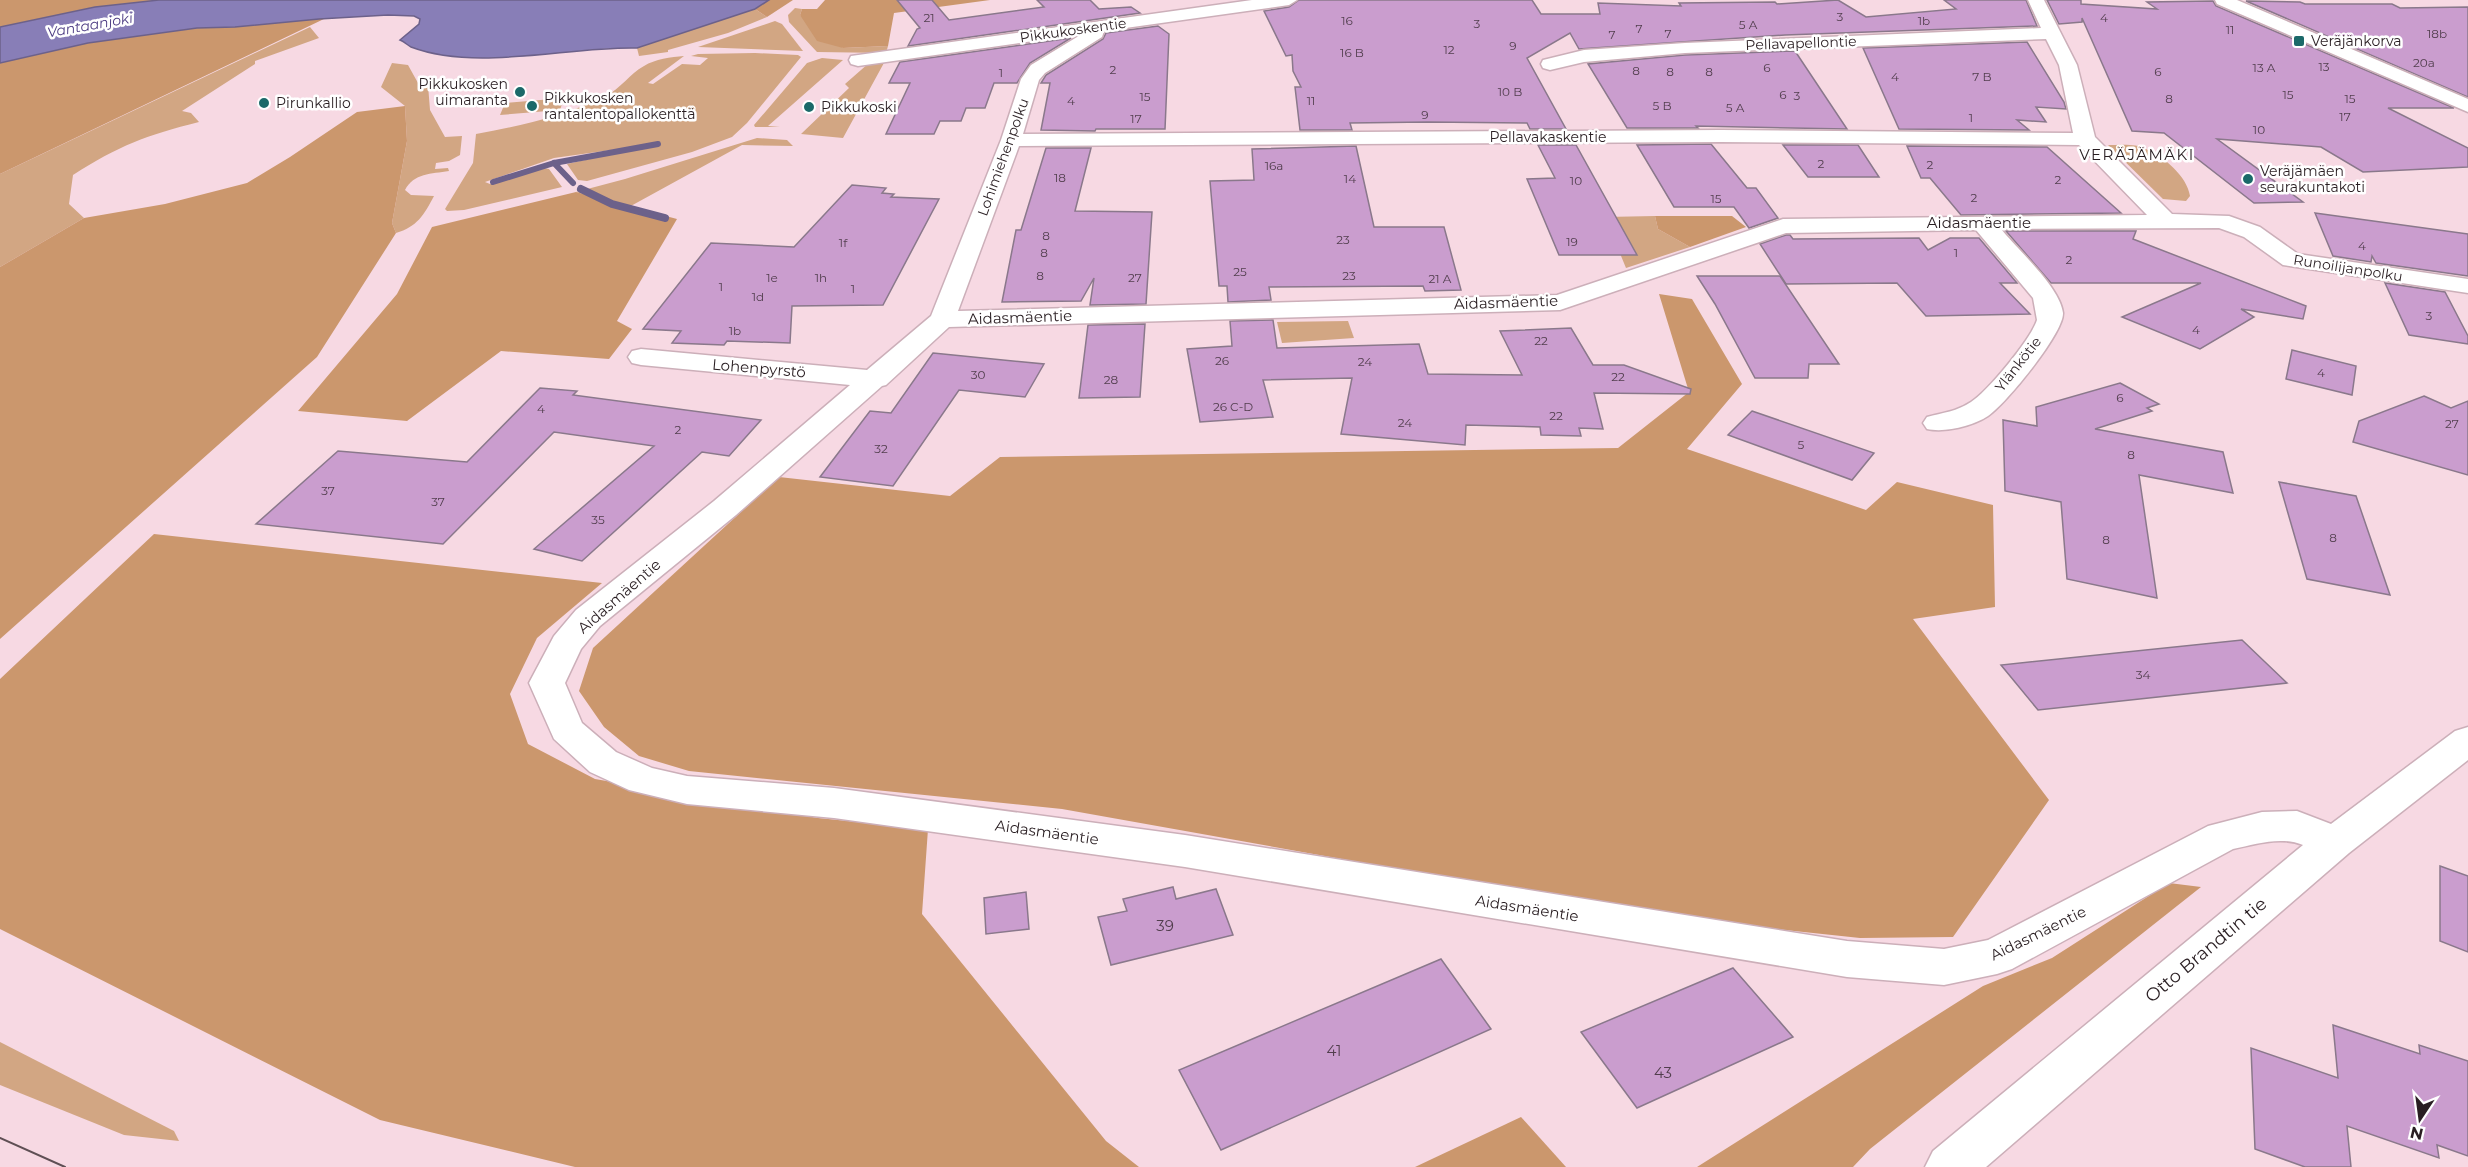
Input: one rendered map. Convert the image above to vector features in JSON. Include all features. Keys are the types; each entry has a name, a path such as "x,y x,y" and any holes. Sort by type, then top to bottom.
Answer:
{"street":[{"name":"Pikkukoskentie","path":"858,60 1289,0"},
{"path":"2036,0 2068,65 2085,139 2166,221"},
{"path":"2223,0 2468,106"},
{"name":"Lohimiehenpolku","path":"942,319 1011,140 1030,79 1035,72 1099,31 1099,27"},
{"name":"Pellavapellontie","path":"1550,64 1584,56 1685,48 2052,33"},
{"name":"Pellavakaskentie","path":"1011,140 1721,136 2085,139"},
{"name":"Aidasmäentie","path":"2166,221 1783,226 1560,302 942,319 876,379 725,508 588,618 566,644 547,683 567,729 603,762 643,780 687,790 834,803 1173,850 1847,959 1944,967 1997,956 2222,837 2262,827 2297,826 2335,842"},
{"name":"Runoilijanpolku","path":"2166,221 2221,221 2238,226 2252,232 2291,261 2468,286"},
{"name":"Ylänkötie","path":"1937,423 1970,414 1985,405 2034,346 2049,323 2050,308 2045,296 1982,222"},
{"name":"Lohenpyrstö","path":"641,357 876,379"},
{"name":"Otto Brandtin tie","path":"1950,1167 2335,842 2468,740"}],"shaded area":[{"path":"0,0 159,0 95,7 0,27"},
{"path":"769,0 793,0 767,17 755,9"},
{"path":"825,0 990,0 894,13 888,46 843,48 817,41 800,15 802,9 817,9"},
{"path":"795,8 802,9 800,15 843,48 888,46 886,53 817,52 789,22 788,15"},
{"path":"755,9 767,17 728,33 668,50 668,52 639,56 637,48"},
{"path":"326,18 0,174 0,63 88,43 197,28 235,27"},
{"path":"775,21 782,24 803,51 698,47"},
{"path":"310,27 319,38 255,61 255,64 182,111 191,113 199,122 133,142 73,175 69,204 84,218 0,267 0,174"},
{"path":"755,53 801,57 747,123 732,137 692,152 587,181 578,180 567,164 661,143 554,158 485,182 490,184 544,168 549,169 562,187 464,210 447,211 445,209 473,163 476,134 541,120 589,104 610,93 639,69 658,60 684,56 648,83 653,84 682,64 700,65 708,58 691,56 698,54"},
{"path":"822,58 843,60 768,126 780,127 755,127 754,125 807,63"},
{"path":"885,61 843,138 801,134 849,88 845,84 869,63"},
{"path":"392,63 408,65 418,83 428,85 430,110 445,137 462,136 460,155 449,161 436,163 435,169 448,168 449,171 424,175 409,184 405,190 411,195 434,196 415,224 396,233 392,223 407,141 405,106 381,87"},
{"name":"Pikkukosken rantalentopallokenttä","path":"564,98 560,110 500,115 505,103"},
{"path":"405,106 407,141 392,223 396,233 317,357 0,639 0,267 84,218 165,204 247,183 357,112"},
{"path":"757,138 787,140 793,146 742,145 629,207 576,192 625,179"},
{"path":"2108,145 2137,146 2160,157 2180,174 2190,196 2186,201 2163,199"},
{"path":"576,192 677,219 617,321 632,329 609,359 501,351 407,421 298,411 397,294 432,227"},
{"path":"1655,216 1658,229 1690,247 1626,268 1605,217"},
{"path":"1655,216 1732,216 1746,227 1690,247 1658,229"},
{"path":"1659,294 1692,299 1742,384 1687,449 1866,510 1897,482 1993,505 1995,607 1913,619 2049,800 1953,937 1860,938 1672,918 1062,809 689,771 639,756 604,727 579,691 593,648 779,477 950,496 1000,457 1618,448 1689,392"},
{"path":"1348,321 1354,338 1282,343 1277,322"},
{"path":"154,534 602,583 537,638 510,694 528,744 595,779 818,818 928,829 922,914 1106,1141 1139,1167 575,1167 380,1120 0,929 0,679"},
{"path":"2169,883 2201,887 1870,1149 1853,1167 1697,1167 1983,986 2052,958"},
{"path":"0,1042 174,1131 179,1141 124,1135 0,1085"},
{"path":"1521,1117 1566,1167 1415,1167"}],"water":[{"name":"Vantaanjoki","path":"159,0 769,0 755,9 637,48 610,48 494,58 437,54 411,47 400,40 419,24 420,19 414,16 388,15 197,28 88,43 0,63 0,27 95,7"}],"building":[{"path":"897,0 932,0 949,20 1044,7 1037,0 1090,0 1099,9 1131,7 1140,13 908,46 917,29 920,28"},
{"path":"1299,0 1532,0 1541,14 1600,14 1598,3 1681,6 1679,3 1775,2 1777,4 1838,0 1866,17 1956,9 1944,0 2026,0 2037,26 1785,35 1579,49 1570,33 1527,58 1566,129 1530,129 1527,123 1428,122 1350,123 1352,130 1300,130 1295,87 1301,87 1293,71 1292,55 1286,56 1264,11 1289,7"},
{"path":"2047,0 2081,0 2081,4 2157,9 2147,2 2213,1 2216,6 2454,108 2388,108 2468,148 2468,167 2363,172 2321,147 2217,139 2303,202 2254,203 2164,133 2132,131 2082,18 2082,22 2059,24"},
{"path":"2246,1 2392,4 2400,8 2468,7 2468,97"},
{"path":"1158,26 1169,34 1165,129 1041,130 1050,83 1041,83 1046,75 1103,39 1106,33"},
{"path":"1071,38 1030,63 1017,83 994,83 985,108 966,108 961,121 940,121 934,134 886,134 910,83 889,83 900,62"},
{"path":"2027,42 2066,109 2036,107 2046,122 2017,120 2029,130 1899,129 1863,48"},
{"path":"1795,51 1847,129 1696,126 1698,128 1627,128 1588,64 1685,55"},
{"path":"1711,144 1747,188 1756,188 1778,218 1749,228 1734,207 1674,207 1637,145"},
{"path":"1538,145 1576,145 1637,255 1559,255 1527,179 1555,178"},
{"path":"1783,145 1858,145 1879,177 1808,177"},
{"path":"1356,146 1374,227 1444,227 1461,290 1425,291 1423,286 1269,287 1271,300 1228,302 1227,286 1219,286 1210,181 1254,180 1252,149"},
{"path":"1907,146 2047,147 2121,213 1961,215 1930,178 1921,178"},
{"path":"1046,148 1091,148 1075,211 1152,212 1146,304 1090,305 1094,278 1081,301 1002,302 1016,230 1021,230"},
{"path":"852,185 886,188 882,193 894,194 891,197 939,199 883,305 792,306 790,343 727,341 724,345 672,343 681,331 643,329 711,243 794,247"},
{"path":"2315,213 2468,234 2468,276 2376,263 2372,256 2371,262 2333,256"},
{"path":"2006,231 2136,231 2133,239 2306,306 2303,319 2241,309 2254,317 2200,349 2122,317 2201,283 2051,283"},
{"path":"1790,235 1793,239 1919,238 1928,250 1950,238 1979,238 2017,283 2000,283 2030,314 1926,316 1897,283 1786,284 1760,244"},
{"path":"1697,276 1780,276 1839,364 1809,364 1808,378 1755,378 1715,304"},
{"path":"2385,283 2445,292 2468,336 2468,344 2409,335"},
{"path":"1273,320 1277,348 1419,344 1428,374 1522,375 1500,331 1571,328 1593,365 1624,365 1691,389 1690,394 1594,393 1603,429 1579,428 1581,436 1541,435 1540,427 1466,425 1465,445 1341,434 1352,378 1263,380 1273,417 1200,422 1187,349 1232,346 1230,321"},
{"path":"1145,324 1140,397 1079,398 1088,325"},
{"path":"2292,350 2356,366 2352,395 2286,379"},
{"path":"933,353 1044,364 1025,397 959,390 893,486 820,477 870,411 891,413"},
{"path":"2120,383 2159,404 2147,408 2152,411 2095,429 2223,452 2233,493 2139,475 2157,598 2067,579 2061,502 2005,491 2003,420 2037,426 2036,407"},
{"path":"540,388 577,391 573,395 761,420 729,456 702,452 582,561 534,549 654,446 554,432 443,544 256,524 338,451 467,462"},
{"path":"2424,396 2451,408 2468,401 2468,475 2353,442 2359,421"},
{"path":"1752,411 1874,453 1852,480 1728,435"},
{"path":"2279,482 2356,496 2390,595 2307,579"},
{"path":"2242,640 2287,683 2038,710 2001,665"},
{"path":"2440,866 2468,876 2468,952 2440,941"},
{"path":"1173,887 1176,899 1216,889 1233,935 1111,965 1098,917 1127,911 1123,899"},
{"path":"1026,892 1029,929 986,934 984,898"},
{"path":"1441,959 1491,1029 1221,1150 1179,1070"},
{"path":"1733,968 1793,1037 1637,1108 1581,1032"},
{"path":"2333,1025 2420,1054 2419,1045 2468,1061 2468,1156 2437,1145 2439,1158 2347,1126 2351,1167 2305,1167 2255,1149 2251,1048 2338,1078"}],"waterway":[{"path":"554,163 658,144"},
{"path":"493,182 554,163"},
{"path":"554,163 573,183"},
{"path":"581,189 612,204 665,218"}],"tram line":[{"path":"0,1138 65,1167"}],"place":[{"name":"Veräjänkorva","path":"2299,41"},
{"name":"Pikkukosken uimaranta","path":"520,92"},
{"name":"Pirunkallio","path":"264,103"},
{"name":"Pikkukosken rantalentopallokenttä","path":"532,106"},
{"name":"Pikkukoski","path":"809,107"},
{"name":"Veräjämäen seurakuntakoti","path":"2248,179"}],"district":[{"name":"VERÄJÄMÄKI","path":"2137,154"}]}
